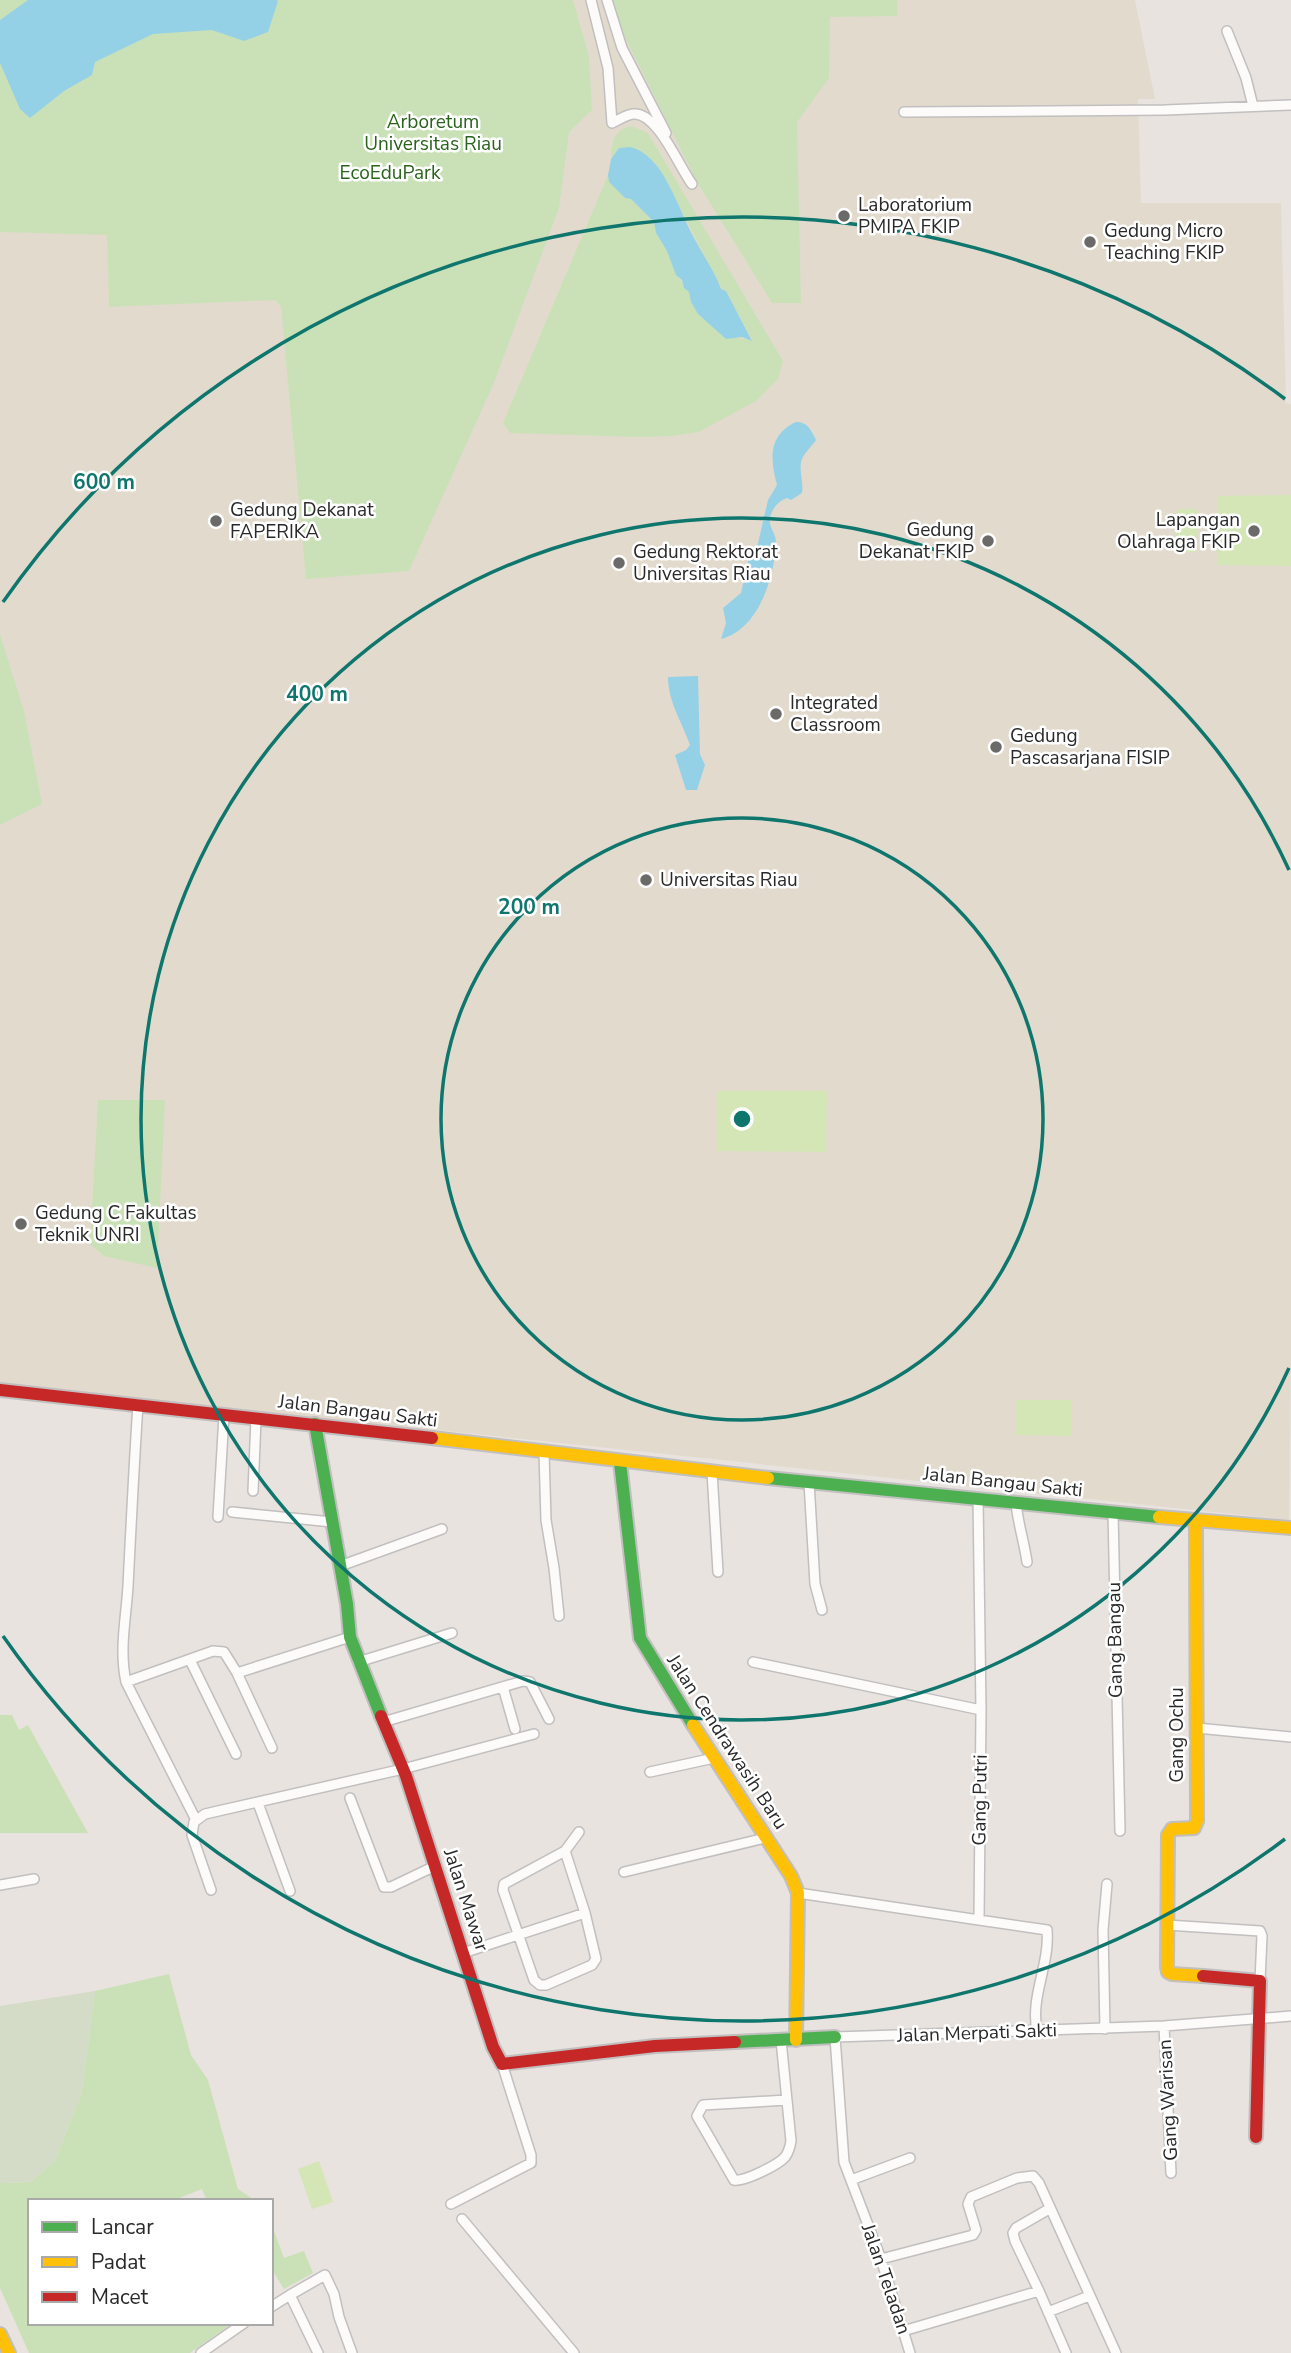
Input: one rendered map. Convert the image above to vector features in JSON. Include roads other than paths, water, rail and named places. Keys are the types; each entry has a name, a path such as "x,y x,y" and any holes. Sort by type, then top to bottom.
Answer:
{"street":[{"path":"591,0 608,68 612,123 632,114 648,118 692,184 622,48 607,0"},
{"path":"1227,31 1246,78 1253,106"},
{"path":"904,112 1165,110 1291,105"},
{"name":"Jalan Bangau Sakti","path":"0,1390 315,1424 712,1472 1196,1521 1291,1528"},
{"path":"138,1405 123,1626 123,1670 126,1682 196,1820"},
{"path":"218,1517 224,1415"},
{"path":"253,1492 256,1419"},
{"name":"Jalan Mawar","path":"315,1424 350,1637 402,1769 493,2047 502,2064"},
{"path":"544,1452 546,1520 559,1616"},
{"name":"Jalan Cendrawasih Baru","path":"620,1462 640,1638 791,1876 798,1893 796,2040"},
{"path":"712,1472 718,1572"},
{"path":"809,1482 815,1584 822,1610"},
{"name":"Gang Putri","path":"978,1498 981,1710 979,1920"},
{"path":"1016,1503 1019,1532 1024,1538 1027,1562"},
{"path":"232,1512 332,1522"},
{"name":"Gang Bangau","path":"1113,1512 1120,1831"},
{"name":"Gang Ochu","path":"1167,1924 1168,1835 1172,1829 1194,1828 1197,1821 1196,1521"},
{"path":"340,1566 442,1529"},
{"path":"358,1662 452,1633"},
{"path":"237,1672 350,1637"},
{"path":"126,1682 221,1650 229,1657 237,1672 272,1748"},
{"path":"190,1660 236,1754"},
{"path":"753,1662 981,1710"},
{"path":"383,1722 503,1687 530,1682 550,1719"},
{"path":"503,1687 515,1729"},
{"path":"1196,1728 1291,1737"},
{"path":"211,1889 192,1835 196,1820 205,1814 402,1769 534,1734"},
{"path":"650,1772 714,1758"},
{"path":"350,1798 384,1887 391,1887 435,1866"},
{"path":"258,1803 290,1891"},
{"path":"565,1851 585,1913 595,1962 546,1985 540,1985 534,1980 518,1937 503,1889 504,1884 565,1851 579,1832"},
{"path":"624,1872 765,1838"},
{"path":"0,1885 34,1879"},
{"path":"1105,2029 1103,1955 1107,1884"},
{"path":"798,1893 1044,1928 1047,1930 1046,1947 1034,2006 1037,2031"},
{"path":"463,1954 585,1913"},
{"path":"1256,2137 1262,1936 1260,1931 1167,1924 1168,1972 1260,1981"},
{"name":"Jalan Merpati Sakti","path":"835,2037 1105,2029 1291,2016"},
{"name":"Gang Warisan","path":"1164,2026 1171,2173"},
{"path":"451,2204 531,2163 531,2155 502,2064 655,2046 835,2037 841,2138 844,2162 851,2180 910,2158"},
{"path":"781,2040 787,2099 791,2141 788,2152 775,2165 740,2181 734,2180 697,2116 703,2105 787,2099"},
{"path":"881,2259 973,2235 976,2230 969,2200 1017,2178 1034,2176 1115,2353"},
{"name":"Jalan Teladan","path":"851,2180 881,2259 910,2353"},
{"path":"1049,2210 1016,2228 1013,2233 1066,2353"},
{"path":"462,2219 574,2353"},
{"path":"273,2305 325,2275 334,2294 352,2353"},
{"path":"903,2331 1039,2291"},
{"path":"290,2295 318,2353"},
{"path":"1048,2312 1089,2296"},
{"path":"201,2353 241,2325"},
{"path":"0,2334 9,2353"}],"water":[{"path":"28,0 278,1 268,32 244,41 212,30 153,34 95,62 92,75 64,91 30,118 20,109 0,63 0,20"},
{"path":"630,147 652,160 660,171 721,289 726,291 752,341 742,337 726,339 698,314 689,292 676,275 667,251 656,233 654,222 609,182 611,159 619,148"},
{"path":"796,422 806,425 816,440 802,459 802,493 791,500 787,498 781,501 771,515 770,524 776,540 775,558 762,601 745,625 734,634 721,639 726,623 723,608 741,593 748,561 756,552 768,500 777,485 773,449 780,434"},
{"path":"698,676 700,754 705,765 697,790 686,790 675,755 690,745 673,703 668,677"}],"place":[{"name":"Laboratorium PMIPA FKIP","path":"844,216"},
{"name":"Gedung Micro Teaching FKIP","path":"1090,242"},
{"name":"Gedung Dekanat FAPERIKA","path":"216,521"},
{"name":"Lapangan Olahraga FKIP","path":"1254,531"},
{"name":"Gedung Dekanat FKIP","path":"988,541"},
{"name":"Gedung Rektorat Universitas Riau","path":"619,563"},
{"name":"Integrated Classroom","path":"776,714"},
{"name":"Gedung Pascasarjana FISIP","path":"996,747"},
{"name":"Universitas Riau","path":"646,880"},
{"name":"Gedung C Fakultas Teknik UNRI","path":"21,1224"}],"park label":[{"name":"Arboretum Universitas Riau","path":"433,133"},
{"name":"EcoEduPark","path":"390,173"}]}
